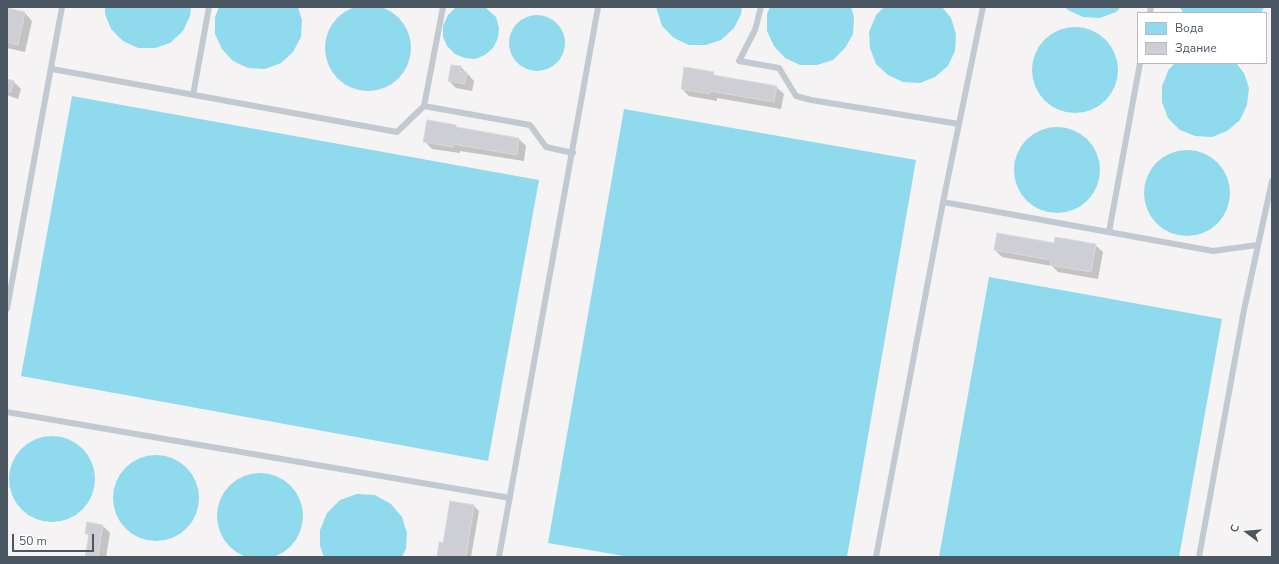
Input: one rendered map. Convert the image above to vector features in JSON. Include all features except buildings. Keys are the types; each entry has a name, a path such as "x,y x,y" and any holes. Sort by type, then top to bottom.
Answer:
{"lane":[{"path":"7,309 52,70 62,7"},
{"path":"193,95 209,7"},
{"path":"52,70 397,132 424,106 443,7"},
{"path":"499,557 573,153 598,7"},
{"path":"761,7 755,30 739,61 779,68 796,96 811,100 959,124"},
{"path":"876,557 943,202 983,7"},
{"path":"1109,232 1140,64"},
{"path":"424,106 530,125 546,147 573,153"},
{"path":"1199,557 1257,245 1272,181"},
{"path":"943,202 1213,251 1257,245"},
{"path":"7,412 510,498"}],"water":[{"path":"368,5 385,8 399,17 408,31 411,48 408,65 399,79 385,88 368,91 351,88 337,79 328,65 325,48 328,31 337,17 351,8"},
{"path":"105,7 191,7 190,16 183,31 170,43 155,48 138,48 123,41 111,29 105,14"},
{"path":"219,7 298,7 302,20 301,37 293,52 281,63 265,69 248,68 233,61 222,49 215,34 215,17"},
{"path":"456,7 485,7 496,17 499,28 498,38 493,48 485,55 475,59 465,58 455,54 447,46 443,37 443,26 448,15"},
{"path":"656,7 742,7 741,14 734,28 721,40 706,45 689,45 674,38 662,26"},
{"path":"770,7 851,7 854,17 853,34 845,48 833,60 817,65 800,65 785,58 774,46 767,31 767,14"},
{"path":"884,7 942,7 951,18 956,34 955,51 948,66 935,77 920,83 903,82 888,75 876,64 870,48 869,32 876,15"},
{"path":"1065,7 1121,7 1116,12 1100,18 1083,17"},
{"path":"1180,7 1264,7 1262,12 1182,12"},
{"path":"537,15 548,17 557,23 563,32 565,43 563,54 557,63 548,69 537,71 526,69 517,63 511,54 509,43 511,32 517,23 526,17"},
{"path":"1067,27 1083,27 1092,30 1106,39 1115,53 1118,62 1118,78 1115,87 1106,101 1092,110 1083,113 1067,113 1051,106 1044,101 1039,94 1032,78 1032,62 1039,46 1044,39 1051,34"},
{"path":"1174,64 1237,64 1244,73 1249,88 1247,105 1240,120 1227,131 1212,137 1195,136 1180,130 1168,118 1162,102 1162,86 1169,69"},
{"path":"72,96 539,180 488,461 21,376"},
{"path":"624,109 916,160 847,557 630,557 548,543"},
{"path":"1049,127 1065,127 1074,130 1088,139 1097,153 1100,162 1100,178 1097,187 1088,201 1074,210 1065,213 1049,213 1033,206 1026,201 1021,194 1014,178 1014,162 1021,146 1026,139 1033,134"},
{"path":"1179,150 1195,150 1204,153 1218,162 1227,176 1230,185 1230,201 1227,210 1218,224 1204,233 1195,236 1179,236 1163,229 1156,224 1151,217 1144,201 1144,185 1151,169 1156,162 1163,157"},
{"path":"989,277 1222,319 1179,557 939,557"},
{"path":"44,436 60,436 69,439 83,448 92,462 95,471 95,487 92,496 83,510 69,519 60,522 44,522 28,515 21,510 16,503 9,487 9,471 16,455 21,448 28,443"},
{"path":"148,455 164,455 173,458 187,467 196,481 199,490 199,506 196,515 187,529 173,538 164,541 148,541 132,534 125,529 120,522 113,506 113,490 120,474 125,467 132,462"},
{"path":"260,473 277,476 291,485 300,499 303,516 300,533 291,547 277,556 260,559 243,556 229,547 220,533 217,516 220,499 229,485 243,476"},
{"path":"357,494 375,495 391,504 402,517 407,533 406,549 402,557 324,557 320,546 320,530 327,513 340,500"}]}
